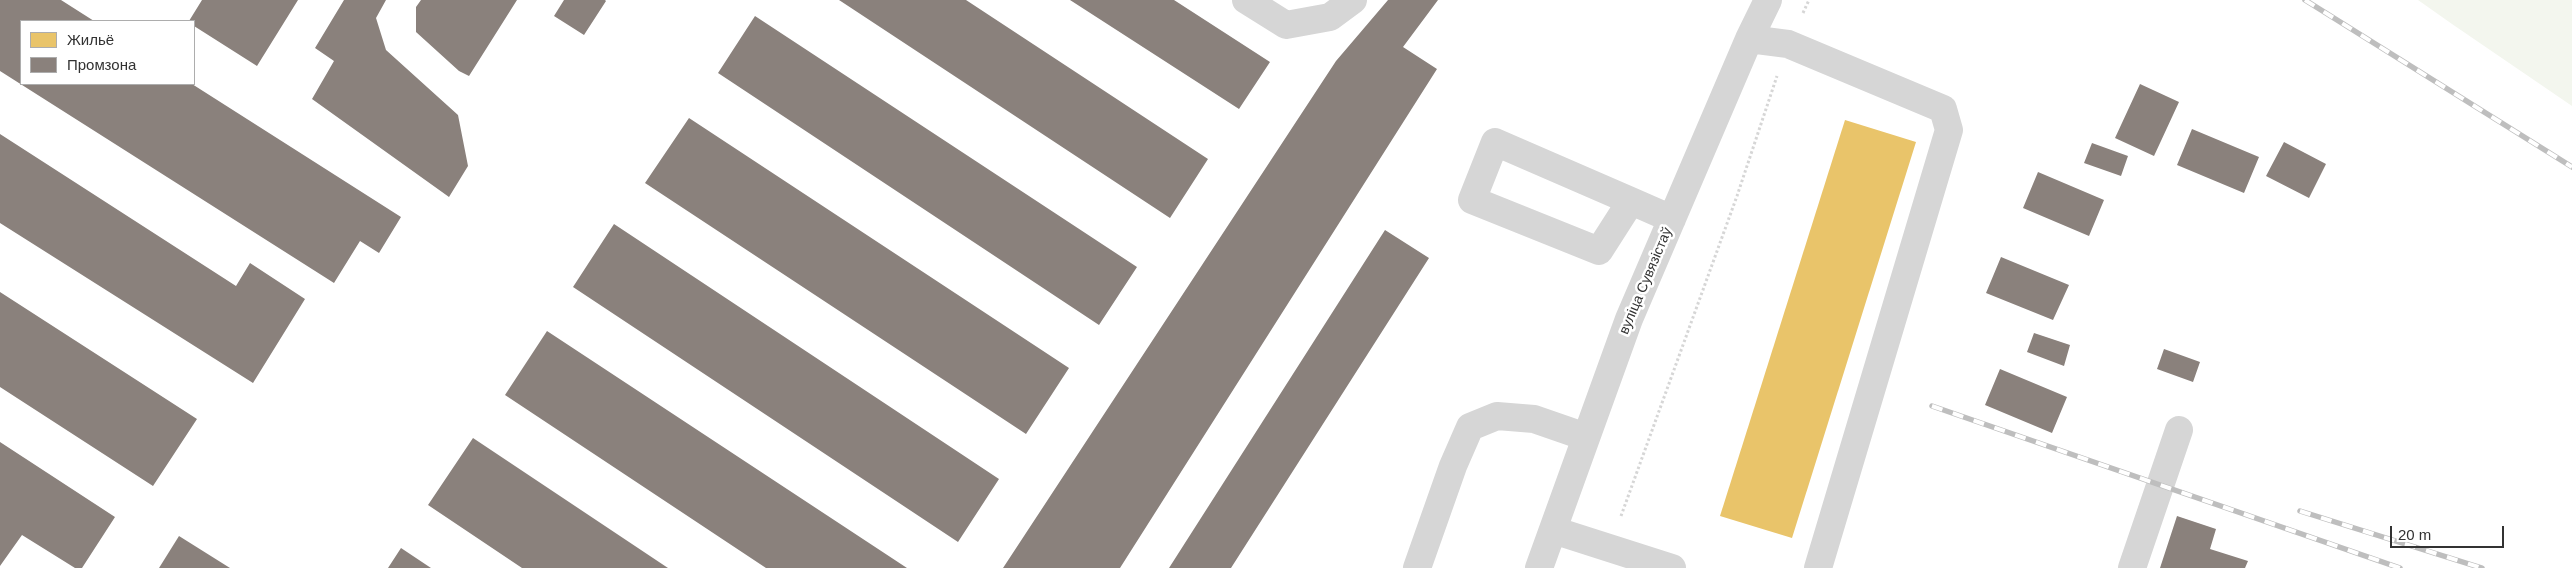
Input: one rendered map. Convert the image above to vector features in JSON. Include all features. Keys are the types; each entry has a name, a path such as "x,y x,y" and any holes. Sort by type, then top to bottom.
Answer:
{"street":[{"path":"1246,0 1286,25 1330,17 1353,0"},
{"name":"вуліца Сувязістаў","path":"1539,568 1629,319 1749,39 1768,0"},
{"path":"1749,39 1788,44 1943,109 1949,130 1818,568"},
{"path":"1631,201 1599,251 1472,200 1495,142 1631,201 1672,219"},
{"path":"1417,568 1452,466 1470,427 1497,416 1534,420 1586,437"},
{"path":"2132,568 2179,430"},
{"path":"1553,530 1672,568"}],"path":[{"path":"1610,548 1734,205 1788,44 1809,0"}],"shaded area":[{"path":"2418,0 2572,0 2572,106 2452,24"}],"building: Жильё":[{"path":"1845,120 1916,142 1792,538 1720,516"}],"building: Промзона":[{"path":"0,0 61,0 92,20 20,20 20,84 0,71"},
{"path":"202,0 298,0 257,66 195,27 195,20 190,20"},
{"path":"344,0 386,0 376,18 386,50 458,115 468,166 449,197 312,99 334,61 315,48"},
{"path":"421,0 517,0 469,76 459,71 416,32 416,7"},
{"path":"564,0 606,1 584,35 554,16"},
{"path":"839,0 966,0 1208,159 1170,218"},
{"path":"1070,0 1174,0 1270,62 1239,109"},
{"path":"1388,0 1438,0 1403,47 1437,69 1120,568 1003,568 1336,61"},
{"path":"755,16 1137,267 1099,325 718,73"},
{"path":"2140,84 2179,102 2154,156 2115,138"},
{"path":"22,85 194,85 401,217 379,253 360,241 334,283"},
{"path":"689,118 1069,368 1026,434 645,183"},
{"path":"2192,129 2259,157 2244,193 2177,165"},
{"path":"0,134 236,286 250,263 305,299 253,383 0,223"},
{"path":"2284,142 2326,164 2309,198 2266,176"},
{"path":"2092,143 2128,156 2121,176 2084,163"},
{"path":"2038,172 2104,200 2089,236 2023,208"},
{"path":"614,224 999,479 958,542 573,287"},
{"path":"1385,230 1429,258 1231,568 1169,568"},
{"path":"2001,257 2069,285 2053,320 1986,293"},
{"path":"0,292 197,419 153,486 0,387"},
{"path":"547,331 907,568 766,568 505,395"},
{"path":"2034,333 2070,345 2064,366 2027,352"},
{"path":"2164,349 2200,362 2193,382 2157,369"},
{"path":"2000,369 2067,397 2052,433 1985,405"},
{"path":"473,438 668,568 522,568 428,505"},
{"path":"0,442 115,517 82,568 75,568 22,535 0,566"},
{"path":"2177,516 2216,529 2210,549 2248,561 2245,568 2160,568"},
{"path":"179,536 230,568 159,568"},
{"path":"401,548 431,568 388,568"}],"railway":[{"path":"2305,0 2572,167"},
{"path":"1932,406 2400,568"},
{"path":"2300,511 2482,568"}]}
